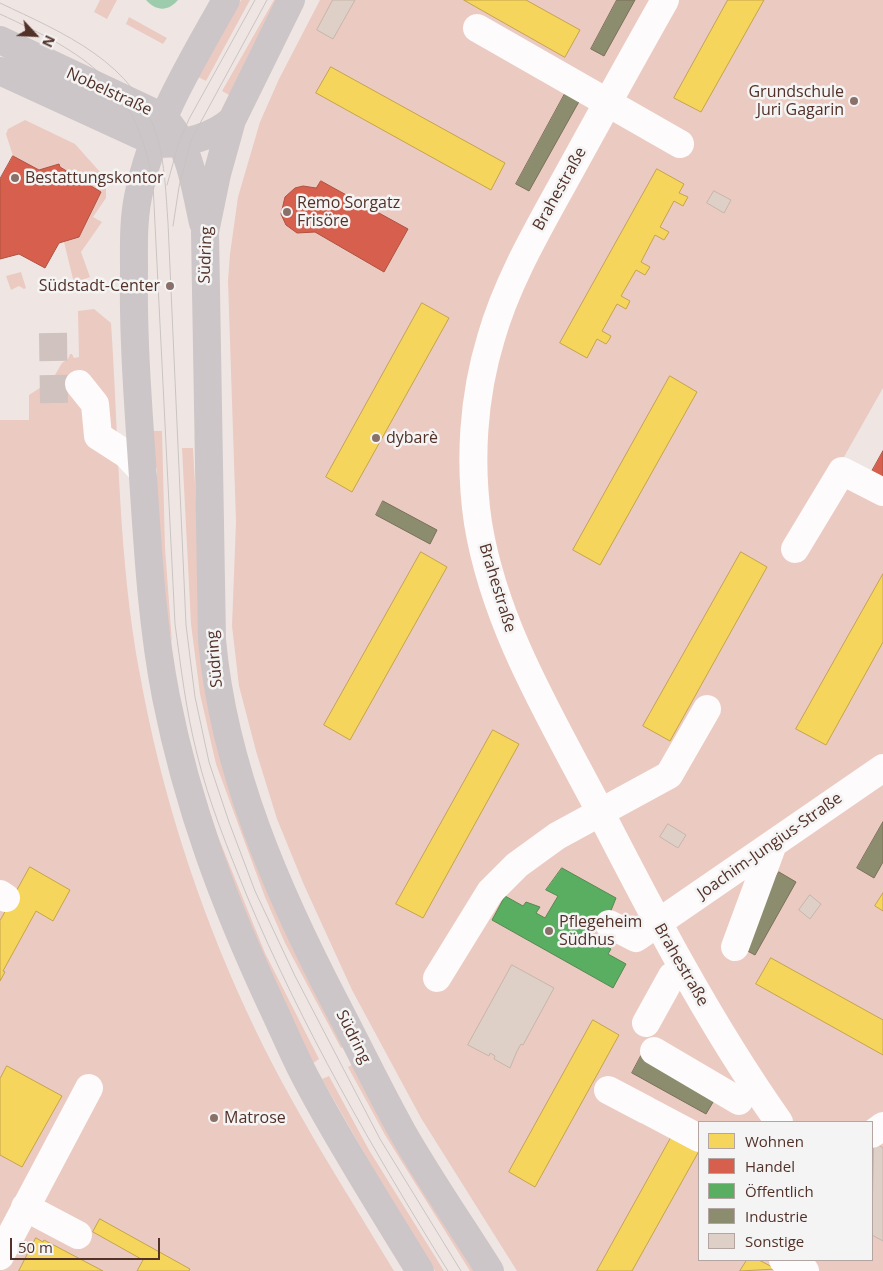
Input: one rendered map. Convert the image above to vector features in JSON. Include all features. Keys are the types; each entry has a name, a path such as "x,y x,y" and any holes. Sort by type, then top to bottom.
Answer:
{"main road":[{"path":"226,0 181,79 163,117 166,142 138,198 134,230 134,332 154,626 166,698 183,770 205,846 234,924 307,1081 355,1166 420,1271"},
{"name":"Südring","path":"291,0 232,120 217,174 205,232 212,640 216,685 229,745 254,825 298,932 403,1133 490,1271"},
{"name":"Nobelstraße","path":"0,40 163,117"},
{"name":"Nobelstraße","path":"0,71 166,142"},
{"path":"166,142 212,134 232,120"},
{"path":"166,142 186,156 205,232"}],"street":[{"name":"Brahestraße","path":"665,0 499,297 478,397 473,450 478,524 489,572 516,648 657,923 739,1065 740,1103 777,1121"},
{"path":"477,28 608,101 680,144"},
{"path":"79,384 95,404 98,436 126,454 143,472"},
{"path":"795,549 842,471 883,492"},
{"path":"436,978 490,892 517,865 557,836 669,775 707,709"},
{"name":"Joachim-Jungius-Straße","path":"609,924 636,938 883,768"},
{"path":"735,947 772,844"},
{"path":"646,1023 672,976 684,970"},
{"path":"654,1051 740,1103"},
{"path":"0,1256 89,1088"},
{"path":"608,1090 698,1137"},
{"path":"25,1207 78,1235"}],"shaded area":[{"path":"100,0 117,0 107,19 94,12"},
{"path":"146,0 178,0 170,7 162,9 150,4"},
{"path":"241,0 250,0 206,81 198,77"},
{"path":"274,0 281,0 231,96 222,91"},
{"path":"320,0 883,0 883,388 840,464 883,492 883,1271 517,1271 421,1118 352,990 304,885 277,819 256,751 239,686 232,626 236,522 228,281 238,197 260,122 279,79"},
{"path":"129,17 167,38 163,44 126,24"},
{"path":"25,120 75,144 100,172 106,184 106,198 93,217 102,222 81,252 90,277 74,283 64,242 79,237 101,192 60,167 39,170 13,156 6,134 8,129"},
{"path":"21,272 26,288 24,289 19,286 11,290 6,276"},
{"path":"94,309 111,323 120,499 127,588 140,675 149,718 170,804 183,846 212,930 263,1045 317,1143 394,1271 0,1271 0,420 29,420 29,395 52,380 70,354 74,358 79,357 78,311"},
{"path":"149,431 162,431 165,548 172,643 163,599"},
{"path":"182,448 193,448 205,671 348,1045 341,1048 285,943 265,897 216,764 200,694 191,624"},
{"path":"193,758 217,834 265,953 319,1059 312,1064 260,954 213,832"},
{"path":"357,1062 480,1271 470,1271 385,1135 348,1067"},
{"path":"329,1076 369,1150 444,1271 435,1271 407,1228 322,1079"}],"building: Wohnen":[{"path":"464,0 526,0 580,30 565,57"},
{"path":"728,0 764,0 701,112 674,98"},
{"path":"331,67 505,163 491,190 316,93"},
{"path":"657,169 684,184 679,193 688,197 683,206 674,201 660,227 669,232 664,240 655,235 641,262 650,267 645,275 636,270 621,296 630,301 626,309 617,304 602,331 611,336 609,340 606,344 597,339 587,358 560,343"},
{"path":"422,303 449,318 352,492 326,477"},
{"path":"670,376 697,392 600,565 573,550"},
{"path":"421,552 447,567 350,740 324,725"},
{"path":"741,552 767,567 670,741 643,726"},
{"path":"883,574 883,642 826,745 796,729"},
{"path":"493,730 519,744 423,918 396,904"},
{"path":"30,867 70,890 53,921 36,911 3,971 5,972 0,981 0,921"},
{"path":"883,893 883,911 875,906"},
{"path":"771,958 883,1020 883,1055 756,984"},
{"path":"593,1020 619,1035 535,1187 509,1172"},
{"path":"7,1066 62,1096 22,1167 0,1155 0,1079"},
{"path":"672,1136 698,1150 632,1271 597,1271"},
{"path":"100,1219 190,1269 189,1271 137,1271 143,1260 93,1232"},
{"path":"36,1238 43,1242 44,1240 103,1271 19,1271"},
{"path":"746,1261 761,1261 776,1269 740,1271"}],"building: Handel":[{"path":"13,156 39,170 59,164 60,167 101,192 79,237 59,243 45,268 19,254 0,259 0,179"},
{"path":"321,181 408,229 384,272 315,232 297,233 286,225 281,214 285,197 295,188 303,186 316,188"},
{"path":"883,451 883,482 871,473"}],"building: Öffentlich":[{"name":"Pflegeheim Südhus","path":"562,868 616,898 606,923 594,917 582,939 595,946 598,942 611,949 608,954 626,964 613,988 492,920 505,896 523,906 526,902 540,907 536,913 545,918 558,896 546,890"}],"building: Industrie":[{"path":"617,0 635,0 604,56 591,49"},
{"path":"567,90 581,98 529,191 516,184"},
{"path":"383,501 437,530 430,544 376,515"},
{"path":"883,822 883,862 874,878 857,868"},
{"path":"779,872 796,882 755,955 738,946"},
{"path":"641,1056 716,1097 706,1114 632,1073"}],"building: Sonstige":[{"path":"333,0 355,0 333,39 317,30"},
{"path":"714,191 731,200 724,213 707,203"},
{"path":"668,824 686,835 678,848 660,837"},
{"path":"810,895 821,904 810,919 799,910"},
{"path":"512,965 554,988 523,1045 521,1044 517,1051 510,1068 494,1059 495,1056 490,1053 489,1056 468,1045"},
{"path":"874,1142 883,1148 883,1241 873,1236"}],"tunnel":[{"path":"53,333 54,403"}],"tram line":[{"path":"167,185 179,142 189,119 255,0"},
{"path":"173,226 179,187 191,140 267,0"},
{"path":"0,3 72,39 114,69 132,88 147,110 157,136 166,191 168,223 186,625 195,697 209,762 255,891 295,976 380,1139 461,1271"},
{"path":"0,14 58,43 103,76 120,96 134,120 145,149 153,184 175,624 187,706 202,772 219,826 247,896 291,993 366,1134 448,1271"}],"place":[{"name":"Grundschule Juri Gagarin","path":"854,101"},
{"name":"Bestattungskontor","path":"15,178"},
{"name":"Remo Sorgatz Frisöre","path":"287,212"},
{"name":"Südstadt-Center","path":"170,286"},
{"name":"dybarè","path":"376,438"},
{"name":"Pflegeheim Südhus","path":"549,931"},
{"name":"Matrose","path":"214,1118"}]}
